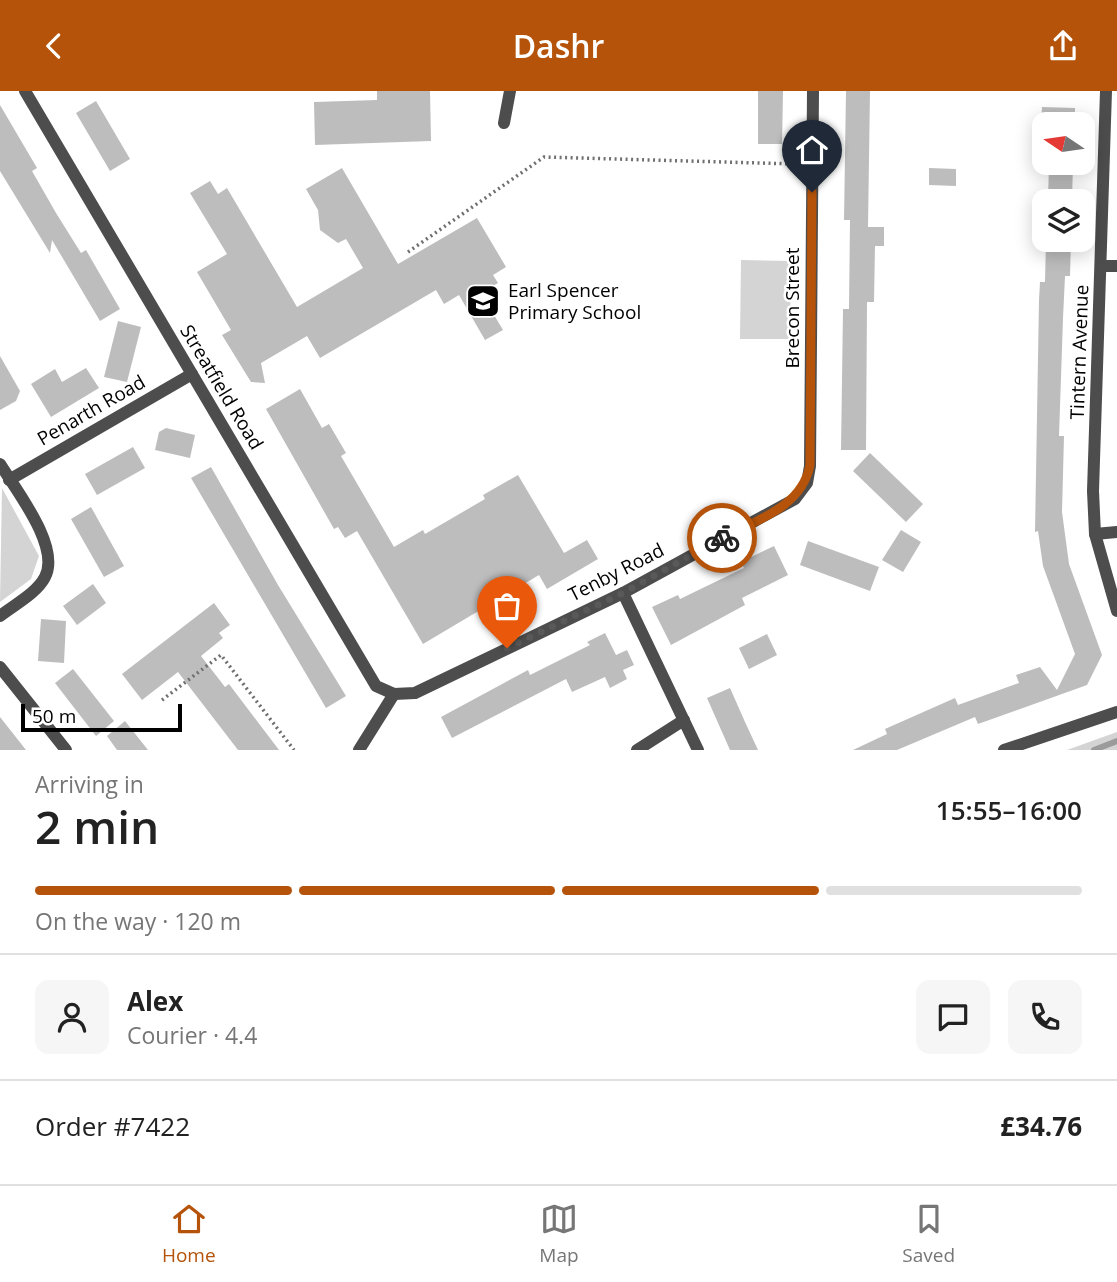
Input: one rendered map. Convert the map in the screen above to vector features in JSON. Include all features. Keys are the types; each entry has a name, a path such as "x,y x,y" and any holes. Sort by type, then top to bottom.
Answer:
{"street":[{"name":"Streatfield Road","path":"25,91 376,686 394,694"},
{"path":"504,123 510,91"},
{"name":"Brecon Street","path":"807,483 810,465 813,91"},
{"name":"Tintern Avenue","path":"1106,91 1093,491 1095,534 1117,611"},
{"path":"1102,266 1117,265"},
{"name":"Penarth Road","path":"9,480 192,374"},
{"path":"0,464 43,536 50,558 45,577 38,586 0,616"},
{"name":"Tenby Road","path":"394,694 415,693 623,593 795,499 807,483"},
{"path":"1095,534 1117,532"},
{"path":"623,593 698,750"},
{"path":"0,667 66,750"},
{"path":"359,750 394,694"},
{"path":"1004,750 1117,712"},
{"path":"637,750 684,720"}],"path":[{"path":"408,253 544,157 812,165"},
{"path":"162,700 221,655 294,750"}],"shaded area":[{"path":"741,260 791,261 790,339 740,339"},
{"path":"2,488 39,556 31,579 0,602"},
{"path":"1117,732 1117,750 1067,750"}],"building":[{"path":"377,91 430,91 431,141 315,145 314,102 377,100"},
{"path":"758,91 783,91 782,144 758,144"},
{"path":"846,91 870,91 868,227 884,227 884,246 875,246 874,302 867,302 866,450 841,450 843,309 849,309 850,220 844,220"},
{"path":"96,101 130,159 110,171 76,113"},
{"path":"0,105 37,168 32,171 56,213 81,253 86,250 120,309 100,321 52,240 50,253 0,171"},
{"path":"1042,107 1075,108 1075,112 1042,112"},
{"path":"342,168 398,264 477,218 506,267 493,275 498,283 481,293 503,330 485,340 459,295 444,304 436,290 320,358 307,336 261,363 265,383 251,382 222,335 231,330 197,272 227,254 190,193 210,181 218,194 227,188 297,307 363,268 346,239 338,243 320,230 318,210 306,189"},
{"path":"929,168 956,169 956,186 929,185"},
{"path":"1049,175 1073,175 1072,189 1048,189"},
{"path":"1046,252 1071,252 1070,276 1065,276 1059,436 1064,436 1062,512 1069,564 1102,655 1087,685 978,724 975,717 897,750 853,750 887,734 885,729 955,698 958,705 1019,683 1016,675 1040,667 1057,690 1075,654 1043,566 1038,531 1035,532 1039,300 1040,282 1045,282"},
{"path":"118,321 141,327 127,382 104,377"},
{"path":"0,356 20,391 16,401 0,410"},
{"path":"86,368 99,388 51,417 31,384 55,369 62,382"},
{"path":"300,389 322,428 329,424 346,453 341,456 394,547 423,530 425,534 485,499 483,495 518,475 564,553 587,540 598,559 547,589 539,575 423,644 357,531 345,538 338,527 334,529 266,409"},
{"path":"166,428 195,435 190,458 155,450 159,432"},
{"path":"133,447 145,468 97,495 85,474"},
{"path":"870,453 923,504 906,522 853,471"},
{"path":"211,467 278,585 346,696 326,708 191,478"},
{"path":"91,507 124,566 104,577 71,519"},
{"path":"901,530 921,542 903,572 882,560"},
{"path":"808,541 879,567 870,591 800,565"},
{"path":"774,546 788,575 742,598 745,605 671,645 652,607 678,595 680,599 744,568 741,562"},
{"path":"93,584 106,603 77,625 63,606"},
{"path":"214,603 230,625 219,633 223,638 201,656 225,687 229,684 279,750 238,750 178,672 142,700 122,674"},
{"path":"41,619 66,621 64,663 38,661"},
{"path":"605,633 616,655 627,650 634,665 623,670 627,679 610,688 605,677 572,692 566,679 452,738 441,717 528,670 530,675 590,645 587,642"},
{"path":"767,634 777,655 749,669 739,648"},
{"path":"73,669 114,721 96,736 55,683"},
{"path":"730,688 758,750 730,750 707,698"},
{"path":"0,717 26,750 0,750"},
{"path":"125,721 148,750 117,750 107,736"}],"waterway":[{"path":"1094,750 1117,741"}],"way so far":[{"path":"507,648 623,593 722,538"}],"place":[{"name":"Earl Spencer Primary School","path":"483,301"}],"route":[{"path":"722,538 795,499 807,483 810,465 812,192"}]}
